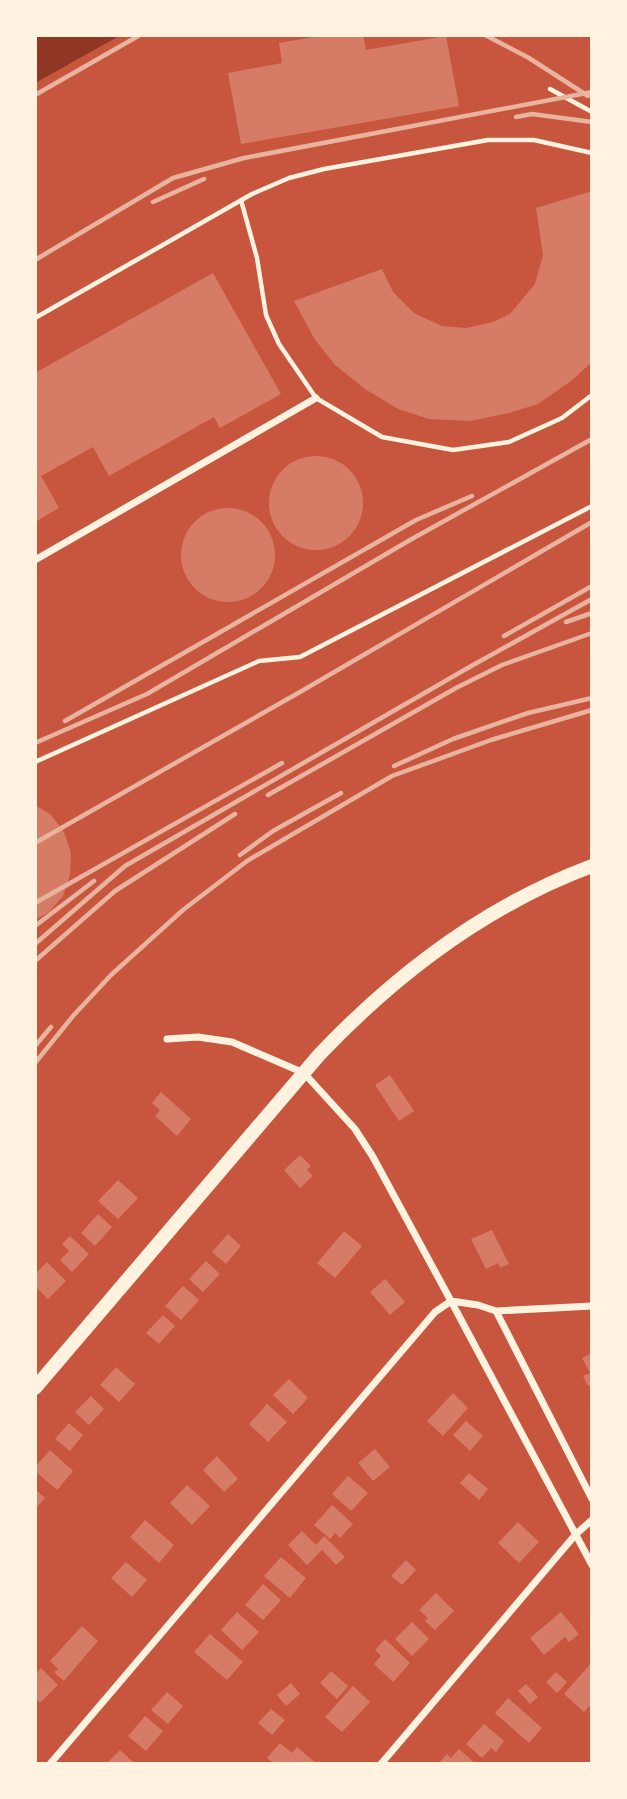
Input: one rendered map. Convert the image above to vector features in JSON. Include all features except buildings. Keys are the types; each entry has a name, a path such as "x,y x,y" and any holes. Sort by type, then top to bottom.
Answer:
{"main road":[{"path":"35,1388 304,1073 367,1007 420,963 516,901 592,866"}],"street":[{"path":"35,560 316,398"},
{"path":"167,1039 198,1037 232,1042 304,1073 355,1129 373,1157 592,1565"},
{"path":"50,1764 435,1312 451,1301 496,1311 592,1306"},
{"path":"496,1311 592,1499"},
{"path":"381,1764 576,1535 592,1520"}],"lane":[{"path":"550,89 592,112"},
{"path":"35,318 267,186 312,172 488,140 534,140 592,153"},
{"path":"241,200 257,258 266,315 279,344 316,398 382,437 453,450 509,442 562,418 592,396"},
{"path":"35,762 259,661 300,657 592,506"}],"shaded area":[{"path":"35,35 121,35 35,83"}],"railway":[{"path":"35,95 140,35"},
{"path":"485,35 529,58 588,96"},
{"path":"35,260 173,178 244,158 592,92"},
{"path":"516,117 532,114 592,122"},
{"path":"153,202 204,179"},
{"path":"35,743 147,694 410,540 592,439"},
{"path":"65,721 416,520 472,496"},
{"path":"35,843 592,522"},
{"path":"504,636 592,586"},
{"path":"35,944 125,866 592,599"},
{"path":"566,622 592,613"},
{"path":"268,795 456,688 502,665 592,633"},
{"path":"394,766 453,739 528,713 592,698"},
{"path":"35,1063 111,975 183,910 247,861 392,776 491,740 592,710"},
{"path":"35,903 282,763"},
{"path":"240,855 273,831 341,793"},
{"path":"35,961 115,891 235,814"},
{"path":"35,926 94,881"},
{"path":"35,1046 51,1027"}]}
